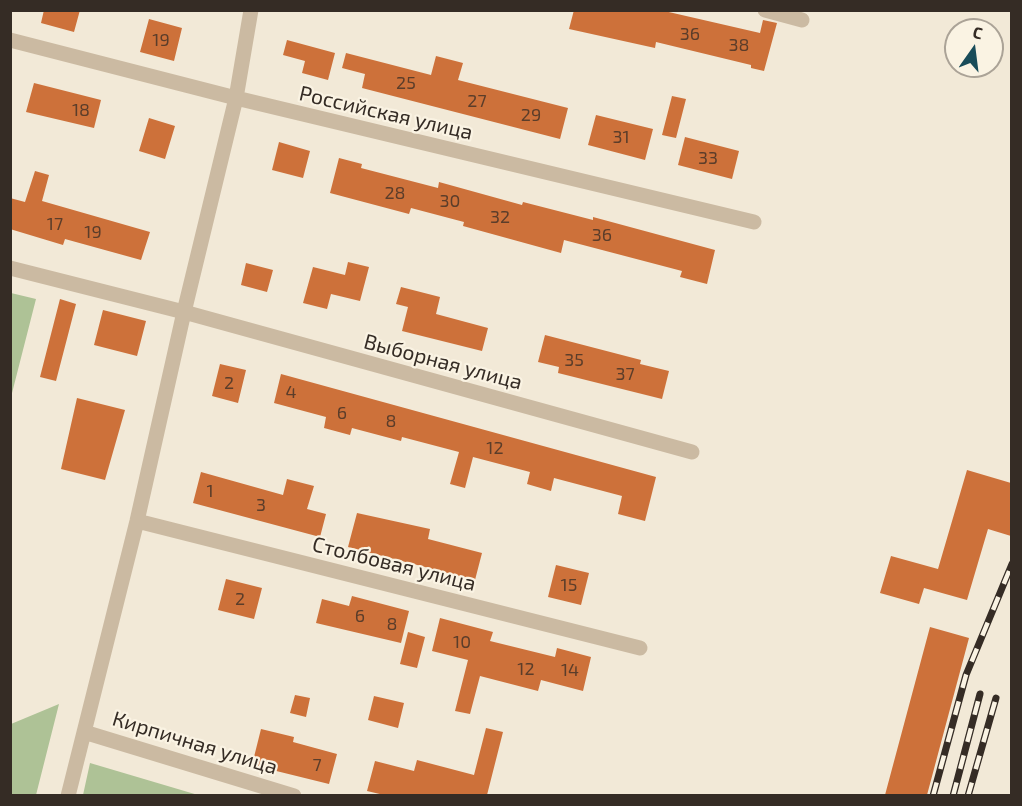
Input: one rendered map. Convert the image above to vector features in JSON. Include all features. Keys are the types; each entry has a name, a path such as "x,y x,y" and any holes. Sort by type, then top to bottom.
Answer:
{"street":[{"path":"68,795 138,521 184,312 236,98 251,10"},
{"path":"765,10 802,20"},
{"name":"Российская улица","path":"10,40 236,98 754,222"},
{"name":"Выборная улица","path":"10,268 184,312 692,452"},
{"name":"Столбовая улица","path":"138,521 640,648"},
{"name":"Кирпичная улица","path":"84,732 294,795"}],"green space":[{"path":"10,293 36,299 11,397"},
{"path":"59,704 36,795 11,795 11,724"},
{"path":"90,763 198,795 83,795"}],"building":[{"path":"44,10 80,10 74,32 41,23"},
{"path":"574,10 660,10 760,33 763,20 777,23 764,71 751,68 751,65 656,42 655,48 569,29"},
{"path":"149,19 182,28 174,61 140,52"},
{"path":"287,40 335,53 328,80 302,73 305,61 283,55"},
{"path":"346,53 431,75 436,56 463,63 458,80 568,108 560,139 362,88 365,74 342,68"},
{"path":"34,83 101,100 94,128 26,112"},
{"path":"672,96 686,99 676,138 662,135"},
{"path":"596,115 653,129 645,160 588,145"},
{"path":"149,118 175,126 165,159 139,151"},
{"path":"685,137 739,151 732,179 678,165"},
{"path":"279,142 310,151 303,178 272,170"},
{"path":"339,158 362,164 361,168 438,188 439,182 522,205 523,202 593,220 593,217 715,250 707,284 680,277 682,271 564,240 561,253 463,226 464,222 411,208 409,214 330,193"},
{"path":"35,171 49,175 42,201 150,232 141,260 65,239 63,245 10,229 10,198 25,202"},
{"path":"348,262 369,267 360,301 331,294 327,309 303,303 313,267 345,275"},
{"path":"246,263 273,270 267,292 241,285"},
{"path":"401,287 440,297 436,314 488,328 482,351 402,331 408,307 396,304"},
{"path":"60,299 76,304 56,381 40,377"},
{"path":"103,310 146,321 137,356 94,345"},
{"path":"545,335 641,360 640,364 669,371 662,399 558,373 559,367 538,362"},
{"path":"220,364 246,370 238,403 212,396"},
{"path":"281,374 656,477 645,521 618,514 622,496 554,478 551,491 527,484 530,472 473,457 465,488 450,484 459,452 402,437 401,441 352,428 350,435 324,428 326,417 274,403"},
{"path":"77,398 125,410 105,480 61,469"},
{"path":"967,470 1011,483 1011,536 988,529 967,600 924,588 919,604 880,593 891,556 938,569"},
{"path":"201,472 283,495 287,479 314,486 307,509 326,514 320,537 193,503"},
{"path":"357,513 430,529 428,539 482,553 475,580 348,547"},
{"path":"556,565 589,573 581,605 548,597"},
{"path":"226,579 262,588 254,619 218,610"},
{"path":"352,596 409,611 401,643 316,623 322,599 349,606"},
{"path":"440,618 493,632 490,641 555,657 557,648 591,657 583,691 541,680 538,691 480,676 470,714 455,711 468,660 432,651"},
{"path":"930,627 969,638 927,795 885,795"},
{"path":"408,632 425,637 417,668 400,664"},
{"path":"295,695 310,698 306,717 290,713"},
{"path":"374,696 404,703 398,728 368,720"},
{"path":"486,728 503,732 487,795 384,795 367,791 375,761 414,771 417,760 474,775"},
{"path":"261,729 294,737 293,742 337,754 329,784 252,765"}],"railway":[{"path":"933,796 966,675 1012,564"},
{"path":"953,796 980,694"},
{"path":"968,796 996,698"}]}
